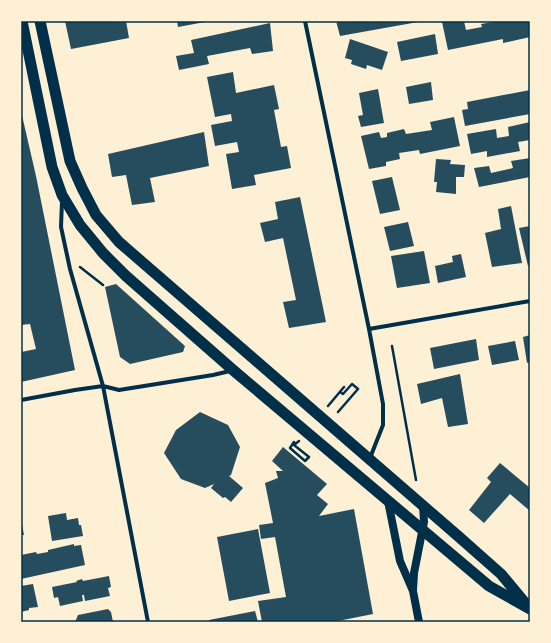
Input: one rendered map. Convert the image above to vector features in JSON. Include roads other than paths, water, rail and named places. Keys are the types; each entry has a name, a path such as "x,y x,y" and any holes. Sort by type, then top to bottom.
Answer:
{"highway":[{"path":"22,21 52,167 62,195 80,225 103,253 126,276 233,370 423,531 489,586 530,609 501,574 119,242 96,215 70,161 40,21"}],"main road":[{"path":"388,501 400,561 413,591 419,622"},
{"path":"413,591 414,573 425,515 423,505"}],"street":[{"path":"305,21 369,329 383,404 382,425 370,459"},
{"path":"62,195 61,227 70,269 103,386 148,622"},
{"path":"369,329 530,301"},
{"path":"21,400 103,386 120,390 214,375 233,370"}]}
